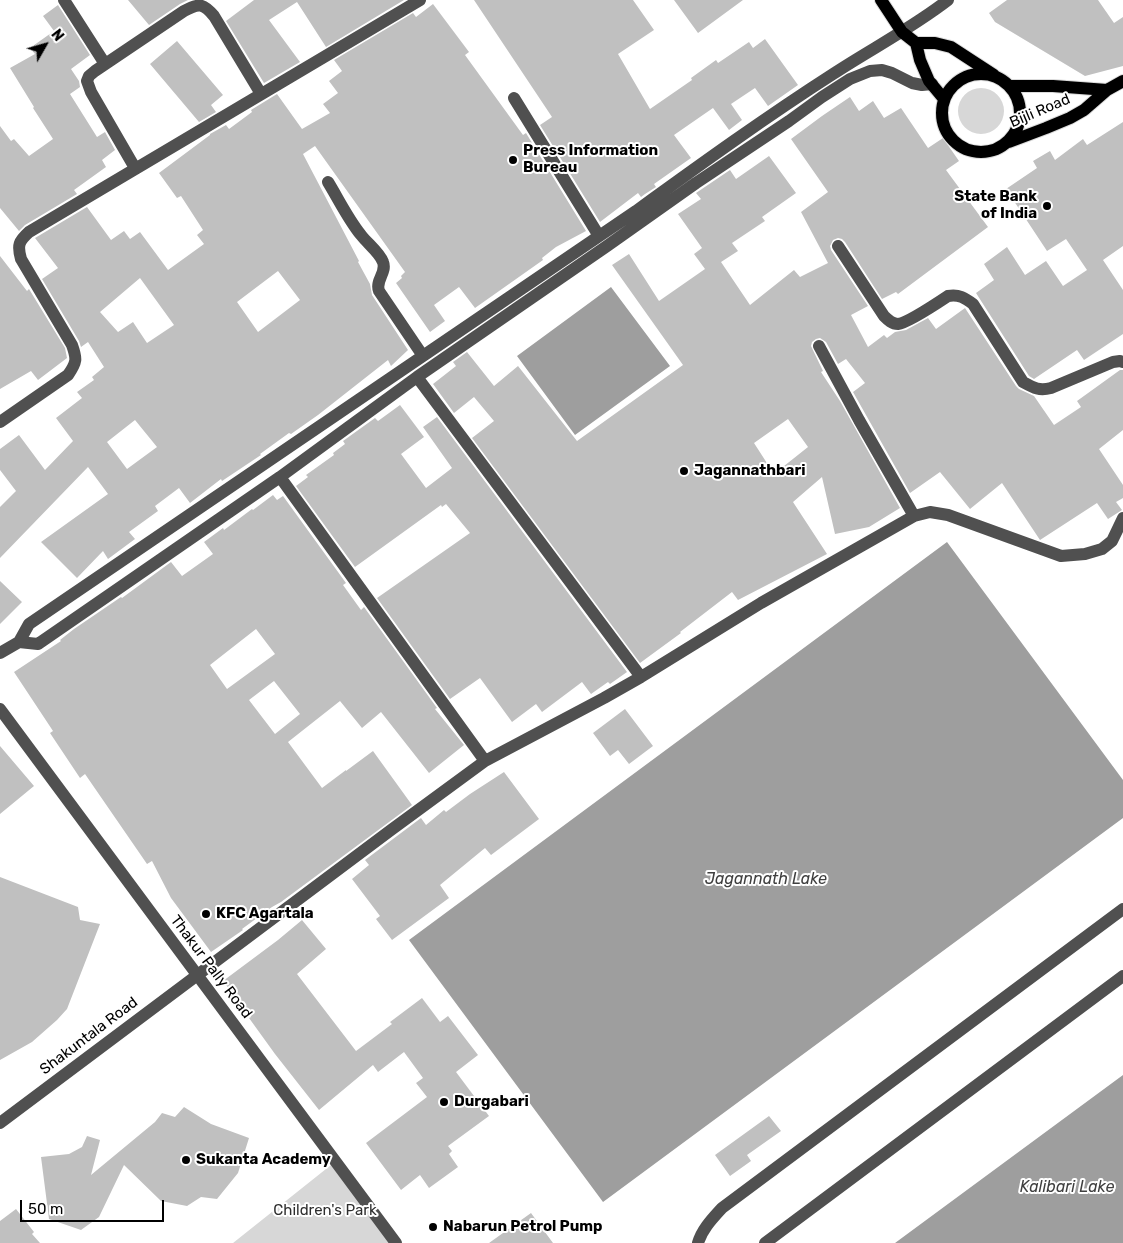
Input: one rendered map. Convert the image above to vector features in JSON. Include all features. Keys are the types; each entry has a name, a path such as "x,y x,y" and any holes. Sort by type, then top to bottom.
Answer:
{"main road":[{"path":"881,0 902,32 916,43 935,43 951,47 1005,82 1018,101 1020,116 1017,130 1009,142 996,150 982,153 968,151 955,144 946,132 941,118 942,104 948,91 958,80 972,75 986,74 1005,82"},
{"path":"916,43 920,60 932,84 944,99"},
{"name":"Bijli Road","path":"1005,82 1107,90"},
{"name":"Bijli Road","path":"1009,142 1070,118 1084,110 1107,90 1123,82"}],"street":[{"path":"64,0 105,64"},
{"path":"0,422 68,374 76,364 72,345 21,258 19,244 22,238 135,168 420,0"},
{"path":"0,653 19,642 29,624 599,236 725,147 833,74 902,32 948,0"},
{"path":"135,168 88,86 87,81 89,76 105,64 184,11 198,5 204,6 214,16 261,94"},
{"path":"19,642 38,644 280,476 416,377 850,79 870,71 882,70 912,83 932,84"},
{"path":"514,98 599,236"},
{"path":"328,182 361,236 383,260 384,269 377,285 379,291 423,356"},
{"path":"838,246 884,316 894,324 906,321 948,296 954,295 966,298 973,304 1024,382 1033,387 1042,390 1051,388 1113,362 1123,362"},
{"path":"819,346 914,516 930,512 948,515 1061,556 1086,554 1102,549 1112,541 1123,518"},
{"path":"416,377 641,677"},
{"path":"280,476 485,762"},
{"name":"Shakuntala Road","path":"0,1123 391,830 485,762 641,677 761,603 914,516"},
{"name":"Thakur Pally Road","path":"0,710 396,1243"},
{"path":"698,1243 708,1224 722,1208 1123,909"},
{"path":"765,1243 1123,976"}],"green space":[{"path":"981,88 994,92 1000,98 1004,111 1000,124 994,130 981,134 968,130 962,124 958,111 962,98 968,92"},
{"name":"Children's Park","path":"331,1165 390,1243 233,1243"}],"water":[{"path":"611,287 670,366 575,435 517,356"},
{"name":"Jagannath Lake","path":"947,542 1123,780 1123,818 603,1202 409,940"},
{"name":"Kalibari Lake","path":"1123,1075 1123,1243 895,1243"}],"building":[{"path":"128,0 188,0 149,25"},
{"path":"254,0 404,0 326,47 297,2 269,20 300,62 264,83 226,21"},
{"path":"474,0 633,0 654,30 618,54 650,109 692,80 691,78 716,60 718,63 749,42 753,48 765,39 798,85 768,106 755,88 731,104 742,120 729,130 713,108 674,135 691,158 654,184 656,187 641,197 638,193 600,222 540,125 552,117"},
{"path":"674,0 743,0 698,33"},
{"path":"1007,0 1098,0 1114,23 1123,17 1123,66 1085,76 995,22 989,13"},
{"path":"433,4 469,52 465,55 523,135 526,133 586,231 556,247 542,258 543,260 475,308 459,287 434,305 445,321 430,332 396,283 405,272 315,146 303,154 359,261 370,284 372,295 408,350 391,366 388,360 318,415 291,434 289,433 261,455 222,481 221,479 190,503 179,488 155,506 158,511 129,532 135,539 108,559 103,551 77,578 41,542 108,494 88,467 0,558 0,507 16,491 0,470 0,449 19,435 45,470 73,441 56,418 82,398 77,392 94,380 92,377 104,367 88,342 81,347 42,279 58,268 35,238 87,207 111,240 124,231 130,239 140,232 168,270 204,244 197,235 203,230 181,196 177,198 159,173 210,134 226,125 229,129 252,112 251,110 277,94 302,129 330,113 323,104 338,93 329,81 342,71 334,60 413,13 416,17","holes":["278,271 300,300 258,332 237,302","140,278 174,325 147,343 133,322 118,332 100,312","135,420 157,447 127,469 107,442"]},
{"path":"58,5 90,55 71,69 79,81 80,87 70,94 97,137 105,132 115,150 102,160 106,167 74,190 77,194 25,225 19,231 0,208 0,126 11,141 14,139 29,156 53,139 10,68 35,54 30,48 54,31 43,16"},
{"path":"177,41 223,95 211,105 216,112 199,122 150,64"},
{"path":"850,97 859,111 873,101 884,118 901,108 928,148 943,138 959,161 946,170 988,227 898,294 896,292 882,299 845,242 838,238 833,240 830,246 831,250 868,306 851,315 868,347 884,335 887,338 895,332 906,330 928,318 936,329 965,308 1016,386 1034,396 1054,425 1081,407 1077,401 1120,370 1123,370 1123,430 1099,449 1123,485 1123,498 1116,502 1122,510 1108,519 1097,503 1040,540 1002,483 970,509 940,472 910,493 853,392 865,383 846,359 838,364 826,342 820,338 816,339 812,342 811,346 823,371 821,372 840,401 900,508 869,527 835,534 822,477 793,502 827,554 738,600 732,592 640,663 472,438 494,421 474,397 454,413 433,384 456,366 453,362 467,352 494,386 518,366 577,441 683,365 612,265 629,254 659,301 705,269 694,254 702,248 678,214 701,199 696,193 730,170 736,179 769,156 796,193 762,217 765,221 732,243 738,251 721,262 750,305 794,270 800,277 828,263 801,212 828,192 791,139","holes":["788,419 808,447 774,474 754,443"]},
{"path":"1123,122 1123,246 1103,260 1123,290 1123,334 1084,360 1077,350 1034,379 1029,376 976,293 994,280 984,264 1007,247 1025,275 1046,261 1063,286 1087,270 1066,239 1047,251 1006,189 1037,168 1033,161 1050,151 1055,160 1083,139 1087,145"},
{"path":"0,256 27,291 29,289 65,348 67,358 38,380 31,371 0,389"},
{"path":"400,405 424,437 401,454 426,488 452,468 423,427 437,417 627,672 591,694 582,682 542,712 536,704 512,722 480,678 450,699 377,598 470,533 446,504 442,507 441,505 355,567 296,486 308,477 306,475 334,455 333,453 345,444 343,441 375,418 378,421"},
{"path":"273,495 277,500 283,496 346,583 343,585 361,610 364,607 437,708 435,709 464,745 429,773 381,712 362,728 340,701 288,742 322,788 373,751 412,805 211,952 171,898 152,861 147,864 85,774 80,778 50,733 53,731 14,672 61,641 74,629 122,598 171,562 182,576 213,554 204,542","holes":["256,629 275,654 227,689 210,665","274,681 300,714 275,734 249,700"]},
{"path":"0,581 22,602 0,624"},
{"path":"625,709 653,746 629,764 618,750 610,756 593,733"},
{"path":"0,746 34,786 0,814"},
{"path":"504,772 539,819 491,855 485,848 440,885 449,898 392,940 376,919 380,916 352,879 369,865 365,860 421,818 426,825 444,810 446,812"},
{"path":"0,877 78,907 80,920 100,924 67,1009 32,1042 0,1060"},
{"path":"302,920 326,949 297,974 356,1051 422,998 440,1022 448,1016 478,1055 456,1072 489,1116 448,1146 452,1151 449,1154 458,1167 429,1188 420,1175 401,1190 366,1143 427,1097 416,1083 423,1078 404,1052 378,1072 373,1065 319,1110 275,1054 249,1018 251,1017 223,981"},
{"name":"Sukanta Academy","path":"184,1107 211,1124 249,1138 238,1173 217,1199 201,1197 187,1206 161,1201 124,1165 99,1217 81,1230 49,1219 41,1157 69,1154 82,1147 87,1136 100,1140 91,1175 155,1122 162,1113 175,1117"},
{"path":"769,1116 781,1131 747,1155 751,1161 730,1176 715,1155"},
{"path":"16,1209 40,1243 0,1243 0,1221"},
{"path":"531,1213 553,1243 489,1243"}],"place":[{"name":"Press Information Bureau","path":"513,160"},
{"name":"State Bank of India","path":"1047,206"},
{"name":"Jagannathbari","path":"684,471"},
{"name":"KFC Agartala","path":"206,914"},
{"name":"Durgabari","path":"444,1102"},
{"name":"Sukanta Academy","path":"186,1160"},
{"name":"Nabarun Petrol Pump","path":"433,1227"}]}
